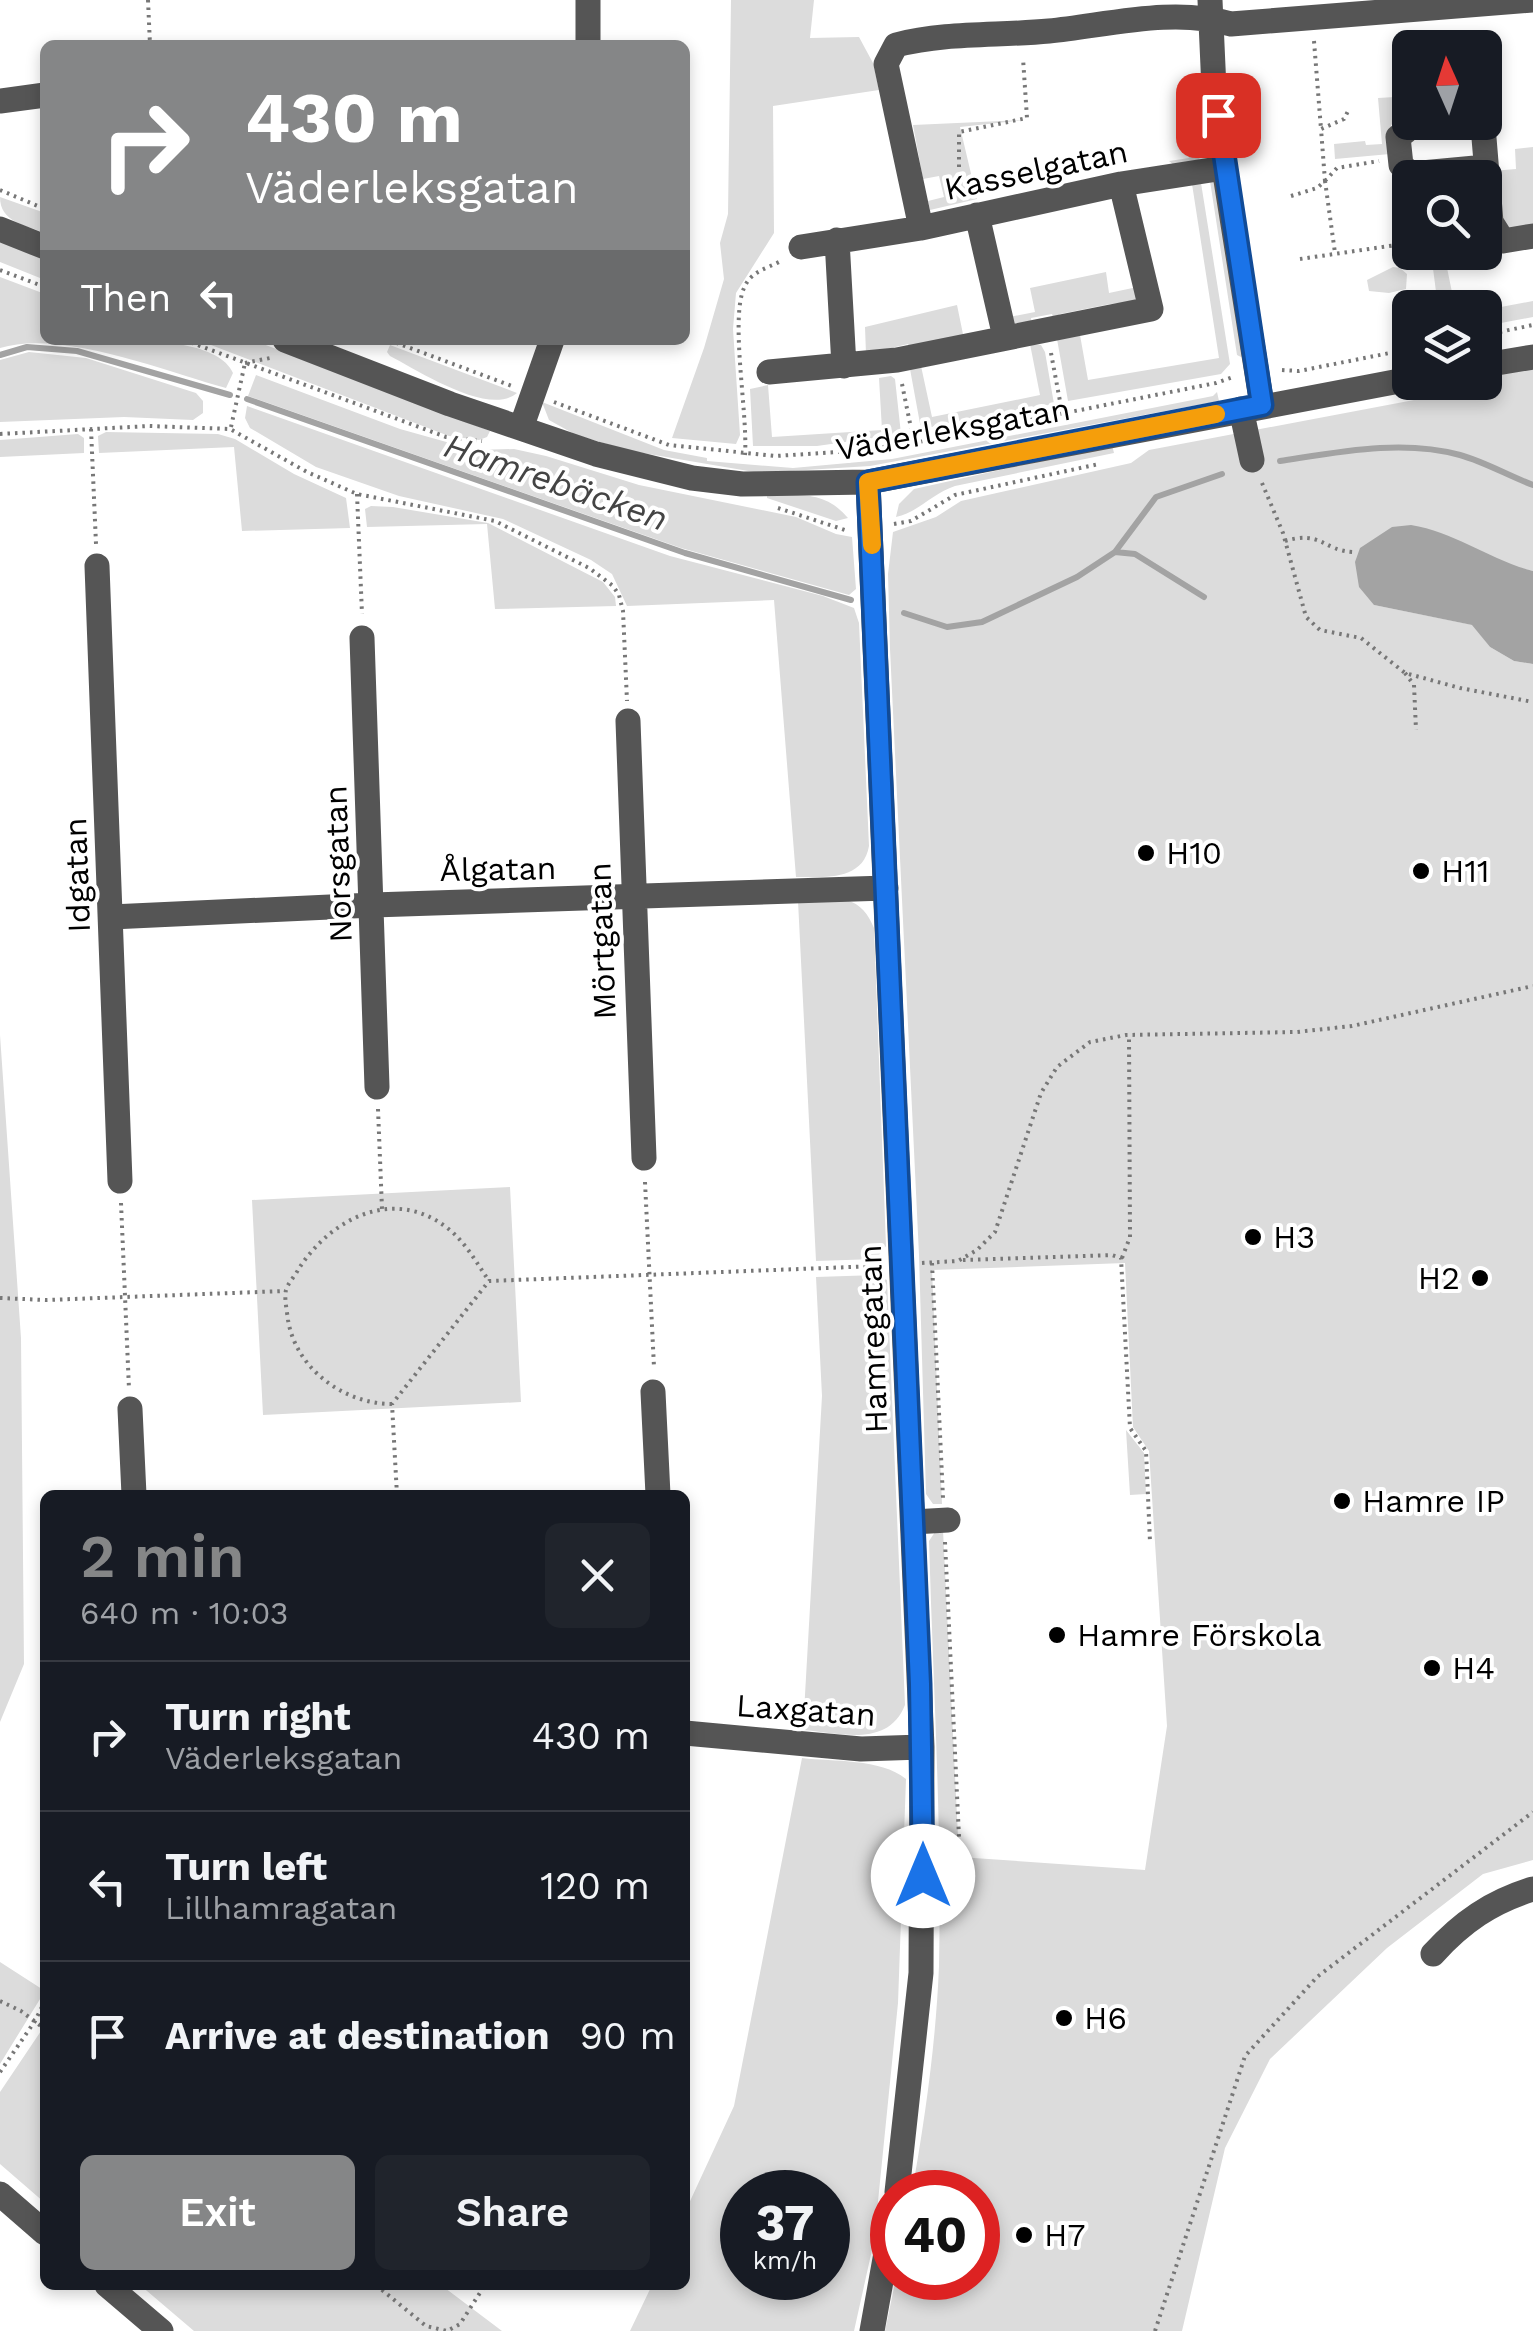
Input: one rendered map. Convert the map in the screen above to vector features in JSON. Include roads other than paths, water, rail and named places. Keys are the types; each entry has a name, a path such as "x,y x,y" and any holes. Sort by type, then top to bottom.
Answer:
{"street":[{"path":"588,0 588,40"},
{"name":"Kasselgatan","path":"921,228 886,64 896,45 922,38 1021,33 1210,9 1232,24 1308,8 1532,0"},
{"path":"1210,9 1214,89 1224,168 1256,372 1251,407 1252,460"},
{"path":"0,102 40,96"},
{"name":"Kasselgatan","path":"801,247 921,228 1121,184 1224,168"},
{"path":"769,372 897,360 1152,309 1121,184"},
{"path":"976,215 1005,337"},
{"path":"0,230 40,245"},
{"path":"1502,240 1533,236"},
{"path":"837,240 844,366"},
{"path":"522,428 550,345"},
{"name":"Väderleksgatan","path":"279,348 615,460 692,478 757,484 868,482 1392,381"},
{"path":"1502,362 1533,356"},
{"name":"Hamregatan","path":"868,482 922,1748 921,1973 899,2170"},
{"name":"Idgatan","path":"98,566 120,1181"},
{"name":"Norsgatan","path":"362,638 377,1086"},
{"name":"Mörtgatan","path":"628,721 644,1158"},
{"name":"Ålgatan","path":"111,917 886,888"},
{"path":"652,1392 658,1490"},
{"path":"130,1408 134,1490"},
{"path":"913,1522 946,1520"},
{"name":"Laxgatan","path":"690,1733 861,1749 922,1748"},
{"path":"1433,1954 1457,1928 1488,1906 1533,1888"},
{"path":"0,2194 40,2228"},
{"path":"112,2290 147,2327"},
{"path":"872,2331 878,2300"}],"waterway":[{"name":"Hamrebäcken","path":"0,355 27,347 77,351 230,395"},
{"name":"Hamrebäcken","path":"247,399 685,553 851,600"},
{"name":"Hamrebäcken","path":"1280,461 1393,447 1438,450 1469,458 1533,485"},
{"name":"Hamrebäcken","path":"904,613 947,627 982,622 1077,577 1115,552 1156,497 1222,474"},
{"path":"1115,552 1135,554 1204,597"}],"place":[{"name":"H10","path":"1146,853"},
{"name":"H11","path":"1421,871"},
{"name":"H3","path":"1253,1237"},
{"name":"H2","path":"1480,1278"},
{"name":"Hamre IP","path":"1342,1501"},
{"name":"Hamre Förskola","path":"1057,1635"},
{"name":"H4","path":"1432,1668"},
{"name":"H6","path":"1064,2018"},
{"name":"H7","path":"1024,2235"}]}
